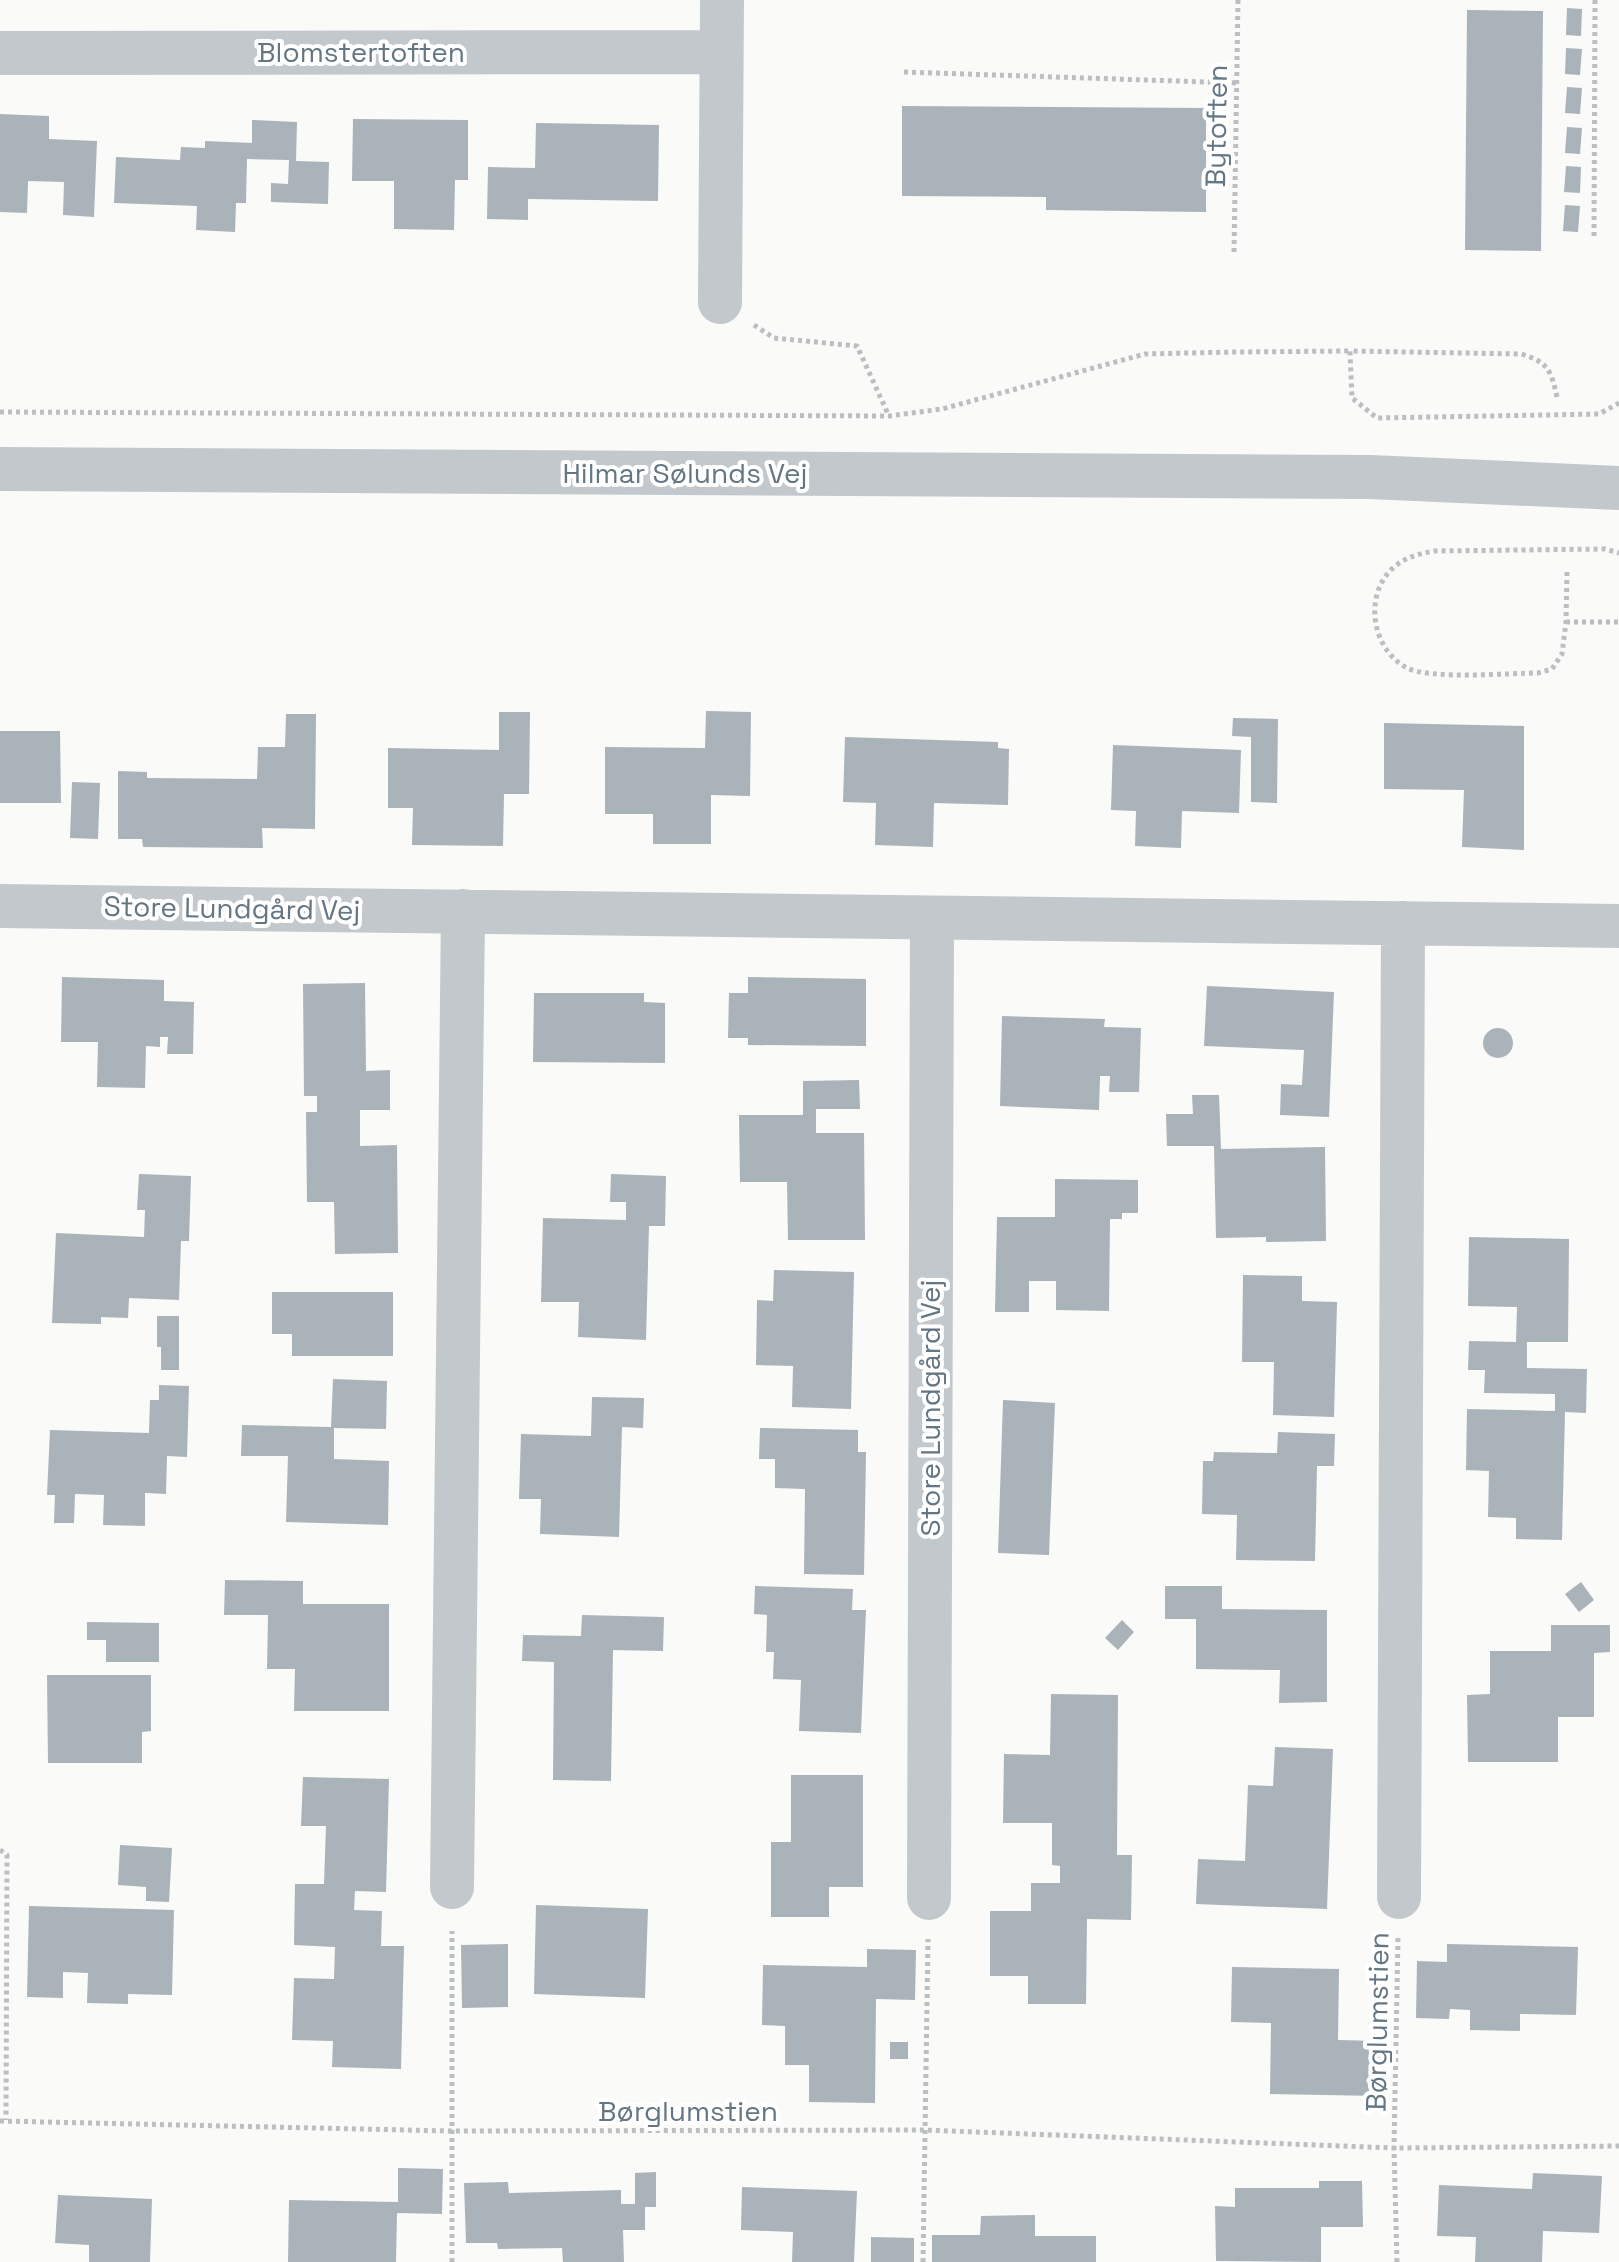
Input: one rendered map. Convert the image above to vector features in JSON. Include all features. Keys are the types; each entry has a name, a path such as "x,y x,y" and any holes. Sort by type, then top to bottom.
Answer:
{"street":[{"path":"720,302 722,0"},
{"name":"Blomstertoften","path":"0,53 721,52"},
{"name":"Hilmar Sølunds Vej","path":"1370,477 1619,458"},
{"name":"Hilmar Sølunds Vej","path":"0,469 1370,477 1619,488"},
{"name":"Store Lundgård Vej","path":"0,906 1619,926"},
{"path":"452,1887 463,911"},
{"name":"Store Lundgård Vej","path":"929,1898 932,918"},
{"path":"1399,1897 1403,923"}],"path":[{"name":"Bytoften","path":"1234,252 1238,0"},
{"path":"1594,236 1595,0"},
{"path":"904,72 1237,83"},
{"path":"720,302 774,338 857,346 889,416"},
{"path":"1350,351 1352,398 1377,418 1599,414 1619,403"},
{"path":"0,412 889,416 942,409 1145,354 1350,351 1521,354 1539,359 1552,373 1557,397"},
{"path":"1567,572 1562,654 1552,669 1538,673 1430,674 1407,668 1389,653 1377,634 1374,610 1379,588 1392,569 1411,556 1434,551 1605,549 1619,553"},
{"path":"1566,622 1619,622"},
{"name":"Børglumstien","path":"0,1850 7,1855 3,2120 451,2131 924,2130 1394,2148 1619,2146"},
{"path":"452,1887 452,2262"},
{"name":"Børglumstien","path":"1397,2262 1394,2148 1399,1897"},
{"path":"923,2262 929,1898"}],"building":[{"path":"1567,8 1582,9 1581,36 1566,35"},
{"path":"1467,10 1543,11 1541,251 1465,250"},
{"path":"1566,48 1582,49 1580,75 1565,74"},
{"path":"1567,87 1582,88 1580,114 1565,113"},
{"path":"902,106 1206,108 1206,212 1046,210 1046,197 902,196"},
{"path":"0,114 49,116 49,139 97,141 94,217 63,215 64,182 28,181 27,213 0,212"},
{"path":"353,119 468,120 468,180 455,180 454,230 394,229 394,181 352,181"},
{"path":"252,120 297,122 296,161 329,162 328,204 271,202 271,183 288,184 289,160 247,159 246,203 236,203 235,232 196,230 197,206 114,203 116,157 180,160 181,147 205,148 205,141 252,143"},
{"path":"536,123 659,125 658,201 528,199 528,220 487,219 488,167 535,168"},
{"path":"1567,127 1582,128 1580,154 1565,153"},
{"path":"1566,166 1581,167 1580,193 1564,192"},
{"path":"1565,205 1580,206 1578,232 1563,231"},
{"path":"706,711 751,712 750,796 711,795 711,844 653,844 653,814 605,814 605,747 705,748"},
{"path":"499,712 530,712 529,794 504,794 503,846 412,845 413,808 388,808 388,748 499,750"},
{"path":"286,714 316,714 315,829 262,828 263,848 143,847 142,839 118,839 118,771 147,772 147,778 257,779 258,747 285,747"},
{"path":"1233,718 1278,719 1277,803 1251,802 1251,737 1232,736"},
{"path":"1384,723 1524,726 1524,850 1462,847 1464,790 1384,789"},
{"path":"0,731 60,731 61,803 0,803"},
{"path":"845,737 998,742 998,748 1009,749 1008,805 934,803 933,847 875,845 876,803 843,802"},
{"path":"1113,745 1241,750 1239,813 1182,811 1181,848 1135,846 1136,811 1111,810"},
{"path":"72,782 100,783 98,839 70,838"},
{"path":"62,977 164,980 164,1001 194,1002 193,1054 167,1054 168,1037 160,1037 160,1047 146,1046 145,1088 97,1087 98,1042 61,1042"},
{"path":"748,977 866,979 866,1046 748,1045 748,1038 728,1038 729,993 748,993"},
{"path":"365,983 366,1071 390,1070 390,1110 360,1110 360,1146 397,1145 398,1253 335,1254 334,1202 307,1202 306,1112 317,1112 317,1096 304,1096 303,984"},
{"path":"1207,986 1334,992 1329,1117 1280,1115 1281,1084 1302,1085 1304,1050 1204,1046"},
{"path":"534,993 644,993 644,1002 665,1003 665,1063 533,1062"},
{"path":"1002,1016 1105,1019 1104,1027 1141,1028 1139,1092 1109,1092 1110,1076 1100,1076 1099,1110 1000,1106"},
{"path":"1498,1028 1504,1029 1512,1037 1512,1049 1504,1057 1498,1058 1492,1057 1484,1049 1483,1043 1484,1037 1492,1029"},
{"path":"859,1080 860,1109 816,1109 816,1133 864,1133 865,1240 788,1240 787,1182 740,1182 739,1115 803,1115 803,1081"},
{"path":"1192,1095 1219,1095 1221,1149 1325,1147 1326,1241 1266,1242 1266,1237 1216,1238 1214,1146 1167,1146 1166,1114 1193,1114"},
{"path":"139,1174 191,1176 189,1241 181,1241 179,1300 129,1298 128,1318 101,1317 101,1324 52,1323 56,1233 144,1237 145,1210 137,1210"},
{"path":"611,1174 666,1176 665,1226 649,1226 646,1340 578,1337 579,1302 541,1302 543,1218 626,1220 626,1202 610,1202"},
{"path":"1055,1179 1138,1180 1138,1213 1122,1213 1122,1219 1110,1219 1109,1311 1056,1310 1056,1281 1029,1281 1029,1312 995,1312 997,1217 1055,1217"},
{"path":"1469,1237 1569,1239 1568,1342 1527,1342 1527,1368 1587,1369 1586,1413 1565,1412 1562,1540 1516,1539 1516,1518 1488,1517 1489,1471 1466,1470 1467,1409 1555,1411 1555,1394 1484,1393 1485,1370 1468,1370 1469,1341 1516,1342 1517,1307 1468,1306"},
{"path":"774,1270 854,1272 851,1409 792,1407 793,1366 756,1365 757,1300 773,1301"},
{"path":"1243,1275 1302,1276 1302,1301 1337,1302 1334,1417 1273,1415 1274,1362 1242,1362"},
{"path":"272,1292 393,1292 393,1356 292,1356 292,1334 272,1334"},
{"path":"157,1316 179,1316 179,1370 161,1370"},
{"path":"333,1379 387,1381 386,1429 334,1428 334,1459 389,1461 388,1525 286,1522 288,1456 241,1456 242,1425 331,1427"},
{"path":"159,1385 189,1386 187,1457 167,1456 166,1494 145,1493 145,1526 103,1525 104,1495 75,1494 74,1523 54,1523 55,1495 47,1495 50,1430 149,1433 150,1400 159,1400"},
{"path":"592,1397 644,1398 643,1428 622,1427 619,1537 540,1534 541,1499 519,1499 521,1434 591,1436"},
{"path":"1003,1400 1055,1403 1049,1555 998,1553"},
{"path":"760,1428 858,1430 858,1452 866,1452 864,1575 804,1574 805,1489 775,1488 775,1459 759,1459"},
{"path":"1278,1432 1335,1434 1334,1466 1317,1466 1315,1561 1236,1560 1237,1515 1202,1514 1203,1461 1213,1461 1214,1452 1277,1453"},
{"path":"225,1580 303,1581 303,1604 389,1604 389,1711 294,1711 295,1669 267,1669 268,1615 224,1615"},
{"path":"1581,1582 1594,1600 1579,1612 1565,1594"},
{"path":"755,1586 853,1589 852,1610 866,1610 861,1733 799,1731 801,1680 773,1679 774,1652 766,1652 767,1615 754,1614"},
{"path":"1165,1586 1222,1586 1222,1609 1327,1610 1327,1702 1279,1703 1280,1670 1196,1669 1196,1619 1165,1619"},
{"path":"582,1615 664,1617 663,1651 613,1650 611,1781 553,1780 554,1662 522,1661 523,1635 581,1636"},
{"path":"1122,1620 1134,1632 1118,1650 1105,1638"},
{"path":"87,1622 159,1623 159,1662 106,1662 106,1640 87,1640"},
{"path":"1551,1625 1610,1625 1610,1652 1594,1653 1594,1717 1558,1717 1558,1762 1468,1762 1467,1695 1490,1694 1490,1651 1551,1651"},
{"path":"47,1675 151,1675 151,1731 142,1732 142,1763 48,1763"},
{"path":"1051,1694 1118,1695 1117,1855 1132,1855 1131,1920 1087,1919 1086,2004 1028,2004 1028,1976 990,1976 990,1911 1031,1911 1031,1883 1060,1883 1060,1866 1052,1865 1052,1823 1003,1823 1004,1754 1050,1755"},
{"path":"1275,1747 1333,1749 1327,1909 1196,1904 1198,1859 1245,1861 1248,1785 1273,1786"},
{"path":"791,1775 863,1775 863,1887 829,1887 829,1917 771,1917 771,1842 791,1842"},
{"path":"303,1777 389,1779 386,1892 355,1891 354,1910 382,1911 381,1946 404,1946 401,2069 332,2067 333,2041 292,2040 294,1978 334,1979 335,1947 294,1945 295,1884 324,1884 326,1826 301,1826"},
{"path":"120,1845 172,1848 169,1902 146,1901 146,1887 118,1885"},
{"path":"536,1905 648,1909 645,1998 534,1994"},
{"path":"29,1906 174,1910 172,1995 128,1994 128,2004 87,2003 88,1973 63,1972 63,1998 27,1997"},
{"path":"508,1944 508,2007 462,2008 461,1945"},
{"path":"1447,1944 1578,1947 1576,2015 1520,2014 1520,2031 1470,2030 1470,2010 1450,2009 1449,2019 1416,2018 1417,1961 1447,1962"},
{"path":"867,1949 916,1950 915,2000 876,1999 875,2103 809,2102 809,2065 785,2065 785,2026 762,2025 763,1965 867,1967"},
{"path":"1232,1967 1339,1969 1338,2040 1380,2041 1379,2096 1270,2094 1271,2023 1231,2022"},
{"path":"890,2042 908,2042 908,2059 890,2059"},
{"path":"398,2168 443,2169 442,2214 397,2213 396,2262 288,2262 289,2200 398,2202"},
{"path":"656,2172 656,2207 645,2207 645,2230 623,2230 624,2262 563,2262 562,2248 498,2249 497,2243 466,2243 464,2183 508,2182 509,2193 621,2190 621,2204 635,2204 635,2173"},
{"path":"1533,2173 1602,2176 1599,2233 1543,2231 1542,2262 1475,2262 1476,2237 1437,2236 1439,2185 1532,2189"},
{"path":"1319,2181 1362,2181 1363,2227 1321,2227 1321,2262 1216,2261 1215,2206 1235,2207 1235,2188 1319,2188"},
{"path":"742,2187 857,2191 854,2262 792,2262 793,2232 741,2230"},
{"path":"58,2195 152,2199 150,2262 89,2262 89,2245 55,2243"},
{"path":"1035,2215 1035,2236 1096,2236 1096,2262 932,2262 932,2235 980,2235 981,2216"},
{"path":"871,2237 914,2238 914,2262 871,2262"}]}
